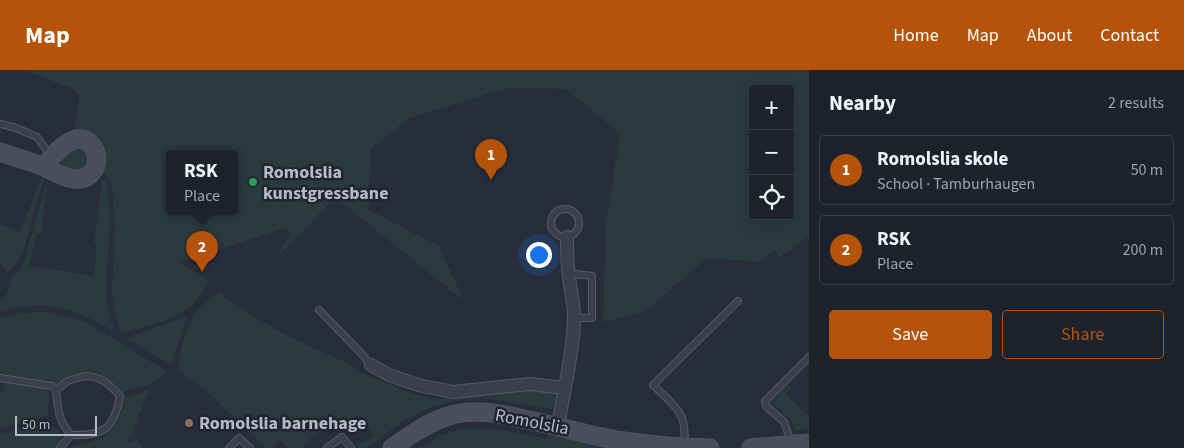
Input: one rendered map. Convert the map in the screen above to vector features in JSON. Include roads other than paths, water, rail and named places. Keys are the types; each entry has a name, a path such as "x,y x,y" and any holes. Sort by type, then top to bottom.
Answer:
{"street":[{"path":"0,152 47,162"},
{"path":"558,427 570,367 574,318 568,273 567,237"},
{"path":"371,365 389,375 411,383 453,392 530,384 565,388"},
{"name":"Romolslia","path":"392,448 422,428 452,415 471,412 519,418 623,441 684,448 710,448"},
{"path":"751,448 800,444"}],"lane":[{"path":"0,124 16,128 37,137 47,162"},
{"path":"567,209 574,212 579,219 578,227 574,234 567,237 558,236 552,231 550,223 552,215 559,210 567,209"},
{"path":"568,273 592,276 592,318 574,318"},
{"path":"684,448 685,436 681,414 653,385 738,300"},
{"path":"319,310 371,365"},
{"path":"800,444 784,422 766,406 765,401 809,357"},
{"path":"0,378 52,386 56,390 58,413 63,425 71,434 92,435 101,433 118,410 120,396 111,386 94,376 77,377 56,390"},
{"path":"60,448 71,434"},
{"path":"327,448 342,436 351,448"},
{"path":"228,448 239,438 250,448"}],"place":[{"name":"Romolslia skole","path":"491,180"},
{"name":"Romolslia kunstgressbane","path":"253,182"},
{"name":"RSK","path":"202,272"},
{"name":"Romolslia barnehage","path":"189,423"}]}
